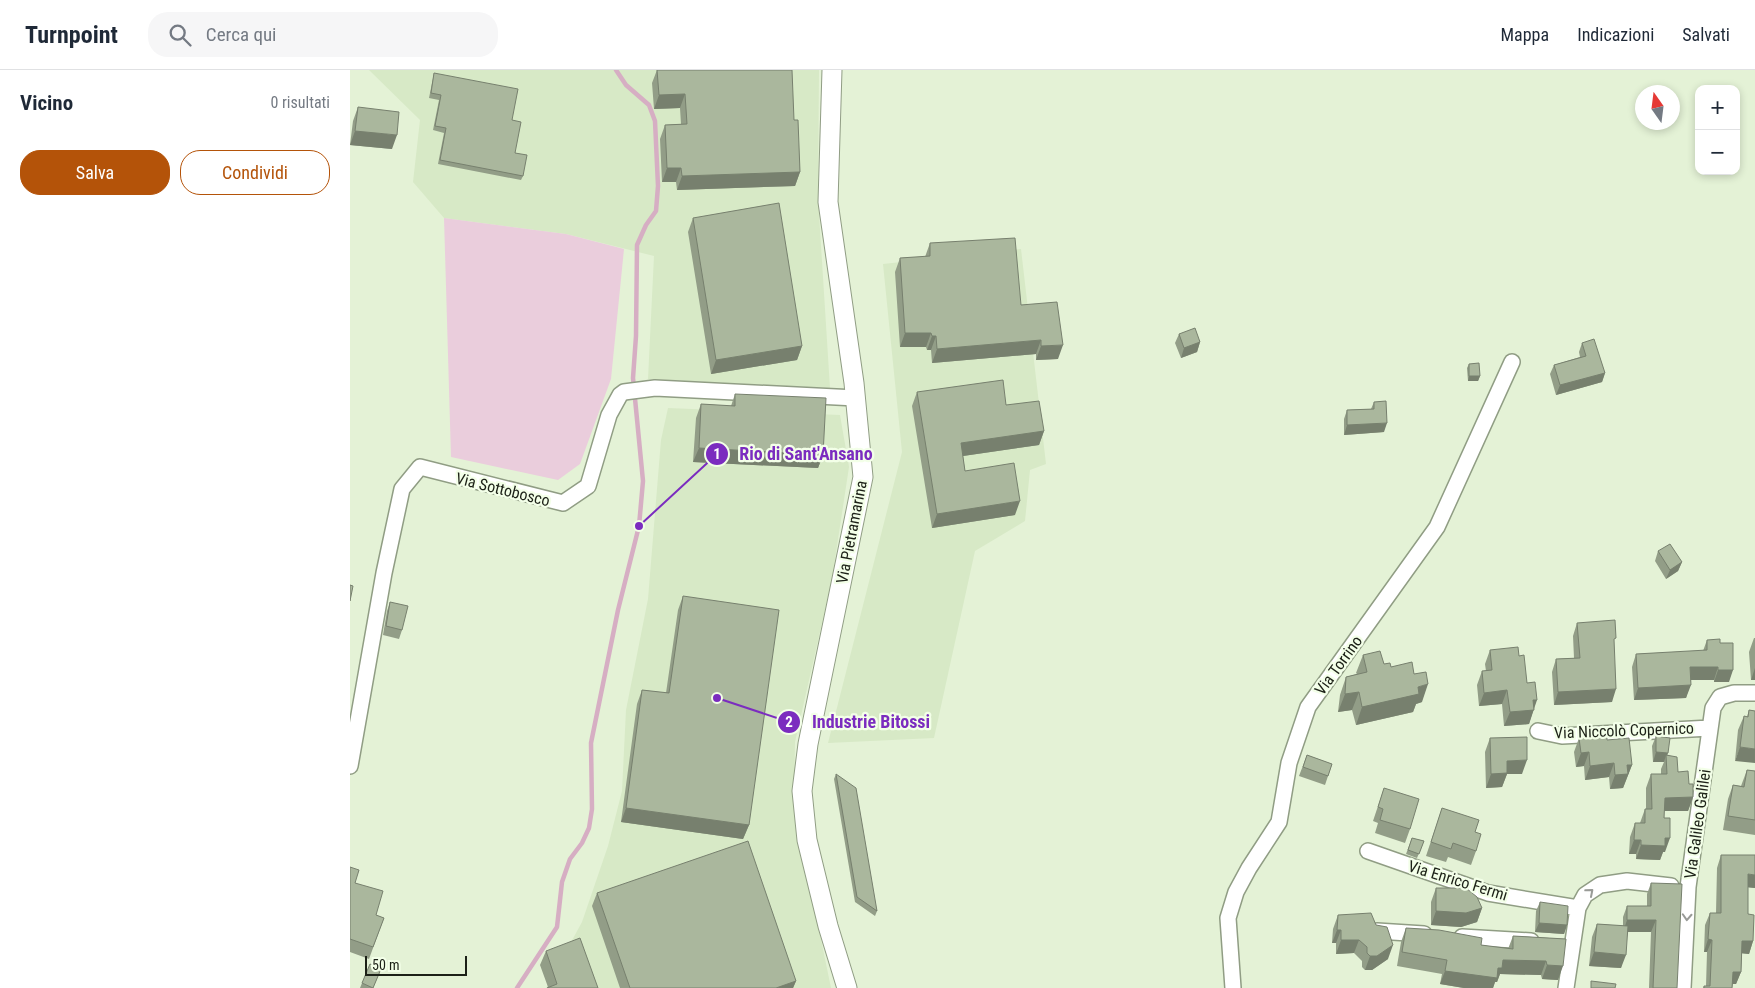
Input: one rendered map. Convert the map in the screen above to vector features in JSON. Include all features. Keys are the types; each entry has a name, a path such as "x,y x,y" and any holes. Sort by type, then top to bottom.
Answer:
{"main road":[{"name":"Via Pietramarina","path":"832,70 828,202 856,398 863,477 808,744 802,791 806,840 828,926 847,988"}],"street":[{"name":"Via Torrino","path":"1233,988 1228,918 1236,892 1279,822 1289,763 1308,707 1437,527 1512,362"},
{"name":"Via Sottobosco","path":"350,766 384,573 402,489 420,467 564,503 588,486 609,415 617,399 624,392 646,388 856,398"},
{"name":"Via Galileo Galilei","path":"1683,988 1688,887 1713,708 1720,697 1734,693 1755,693"},
{"name":"Via Niccolò Copernico","path":"1538,731 1562,736 1710,728"},
{"name":"Via Enrico Fermi","path":"1368,852 1488,893 1578,908"},
{"path":"1566,988 1568,944 1578,908 1585,895 1600,884 1626,881 1688,887"},
{"path":"1377,931 1543,942"}],"shaded area":[{"path":"369,70 819,70 818,198 830,388 648,379 654,256 566,234 444,218 413,182 420,120"},
{"path":"444,218 566,234 624,249 611,379 580,464 558,480 451,457"},
{"path":"1021,249 1046,464 1030,470 1025,521 975,551 934,738 828,743 902,452 883,264"},
{"path":"668,408 840,415 849,467 832,579 795,742 794,808 831,988 546,988 582,922 608,846 622,791 626,710 648,599 661,440"}],"building":[{"path":"657,70 792,70 794,120 798,120 800,172 682,176 681,168 667,168 665,125 687,124 685,94 659,95"},
{"path":"434,73 518,89 512,120 521,122 515,153 527,155 523,176 440,160 446,128 435,126 441,95 431,93"},
{"path":"358,107 399,112 397,135 355,131"},
{"path":"779,203 802,346 716,360 693,218"},
{"path":"1015,238 1021,305 1057,302 1063,345 1041,346 1041,340 937,349 936,336 932,336 931,333 905,333 900,258 930,256 930,243"},
{"path":"1195,328 1200,342 1184,348 1179,334"},
{"path":"1594,339 1605,373 1560,385 1554,365 1586,356 1582,343"},
{"path":"1479,363 1480,376 1469,376 1469,364"},
{"path":"1003,380 1006,405 1039,401 1044,431 961,443 965,471 1014,463 1020,501 937,514 917,392"},
{"path":"735,394 826,398 823,455 699,448 701,404 735,406"},
{"path":"1386,401 1387,423 1347,425 1347,410 1374,409 1374,402"},
{"path":"1670,544 1682,562 1670,570 1658,551"},
{"path":"350,585 353,586 350,601"},
{"path":"683,596 779,610 749,825 626,808 642,690 669,693"},
{"path":"390,602 408,606 402,630 386,626"},
{"path":"1615,620 1616,689 1558,692 1556,659 1580,658 1577,623"},
{"path":"1720,639 1720,643 1733,643 1733,670 1718,670 1718,667 1690,667 1691,685 1638,688 1636,654 1707,650 1707,640"},
{"path":"1518,647 1519,656 1524,655 1527,683 1535,682 1537,700 1533,700 1534,710 1510,712 1507,690 1484,693 1482,671 1492,670 1490,650"},
{"path":"1380,651 1384,664 1390,663 1391,667 1412,662 1414,674 1426,672 1428,684 1418,687 1419,694 1362,707 1359,692 1345,694 1346,677 1367,672 1363,655"},
{"path":"1749,710 1755,711 1755,749 1740,747 1744,716 1748,717"},
{"path":"1607,734 1607,740 1629,738 1632,765 1627,765 1628,774 1615,775 1614,763 1590,766 1589,752 1581,753 1579,738"},
{"path":"1656,736 1670,738 1668,753 1656,752"},
{"path":"1527,737 1527,760 1507,761 1507,773 1491,774 1490,738"},
{"path":"1307,755 1332,764 1328,776 1303,767"},
{"path":"1666,755 1677,757 1678,772 1688,771 1689,784 1693,784 1693,797 1665,798 1664,818 1670,818 1670,838 1665,838 1665,846 1641,845 1641,840 1634,840 1635,823 1645,823 1645,809 1652,809 1651,774 1667,774"},
{"path":"1747,770 1755,771 1755,820 1728,816 1733,785 1744,787"},
{"path":"836,774 856,788 877,911 857,897"},
{"path":"1384,788 1419,799 1410,829 1380,820 1383,809 1378,807"},
{"path":"1442,808 1479,820 1475,832 1481,834 1476,851 1453,843 1451,849 1431,842"},
{"path":"1412,838 1424,841 1419,854 1408,850"},
{"path":"748,841 796,981 776,988 630,988 597,893"},
{"path":"1721,855 1755,855 1755,875 1748,874 1748,914 1754,915 1753,941 1742,941 1741,972 1733,972 1732,988 1704,988 1704,986 1710,986 1712,940 1708,939 1710,913 1721,913"},
{"path":"350,867 359,870 355,883 383,891 376,915 384,918 373,947 350,939"},
{"path":"1651,883 1682,884 1677,988 1653,988 1656,920 1627,920 1627,906 1651,906"},
{"path":"1436,888 1466,888 1477,897 1482,908 1466,913 1436,911"},
{"path":"1540,902 1568,906 1567,925 1539,923"},
{"path":"1371,913 1376,925 1387,927 1393,945 1377,956 1370,956 1367,953 1367,947 1359,940 1341,940 1341,930 1337,930 1338,915"},
{"path":"1597,924 1628,926 1626,955 1594,952"},
{"path":"1406,928 1439,930 1482,938 1481,945 1513,949 1513,936 1566,939 1563,966 1547,965 1546,961 1503,960 1502,968 1498,968 1497,978 1445,971 1447,960 1402,952"},
{"path":"580,938 598,988 547,988 557,984 546,951"},
{"path":"370,964 381,969 373,988 362,983"},
{"path":"1591,981 1616,984 1615,988 1591,988"}],"waterway":[{"path":"517,988 557,927 562,882 570,859 582,843 589,828 592,809 591,743 618,610 639,526 643,481 633,378 636,336 637,245 646,225 656,211 658,186 655,121 649,105 626,85 616,70"}],"place":[{"name":"Rio di Sant'Ansano","path":"639,526"},
{"name":"Industrie Bitossi","path":"717,698"}]}
